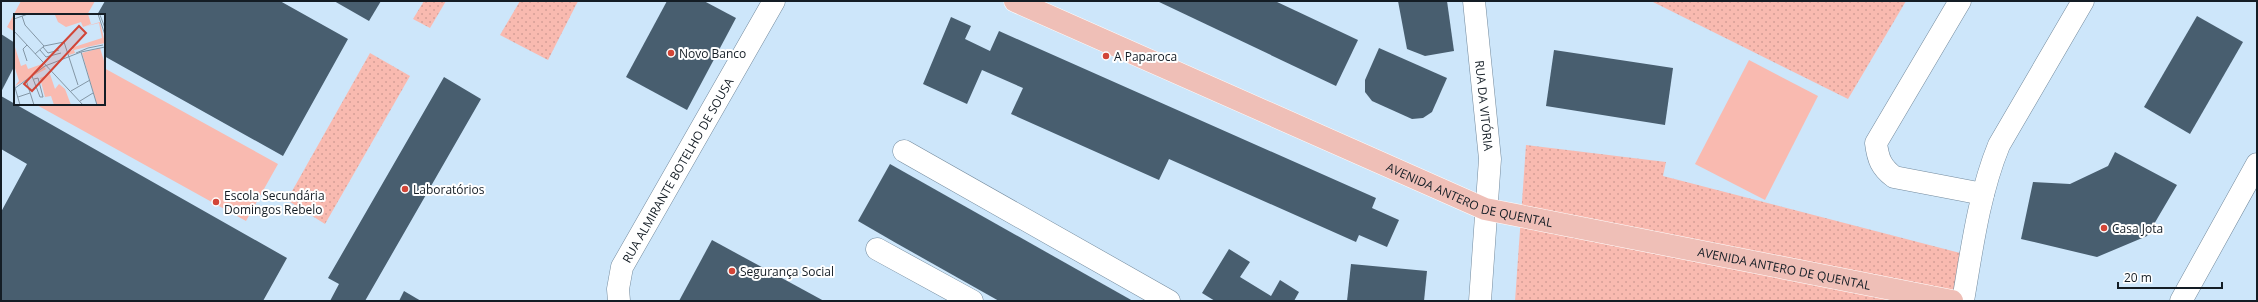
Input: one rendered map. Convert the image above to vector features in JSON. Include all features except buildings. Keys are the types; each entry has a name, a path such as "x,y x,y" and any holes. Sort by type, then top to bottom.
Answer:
{"main road":[{"name":"AVENIDA ANTERO DE QUENTAL","path":"1015,1 1485,210 1952,301"}],"street":[{"name":"RUA ALMIRANTE BOTELHO DE SOUSA","path":"620,301 618,289 622,267 774,1"},
{"name":"RUA DA VITÓRIA","path":"1474,1 1490,159 1485,210 1480,301"},
{"path":"1960,1 1876,143 1878,158 1885,170 1894,177 1983,194"},
{"path":"1963,301 1983,194 1990,167 2000,144 2083,1"},
{"path":"904,151 1169,301"},
{"path":"2181,301 2257,164"},
{"path":"877,249 972,301"}],"shaded area":[{"path":"21,1 95,1 88,14 14,14"},
{"path":"424,1 446,1 430,28 413,19"},
{"path":"520,1 578,1 548,60 500,35"},
{"path":"1651,1 1906,1 1848,99"},
{"path":"14,14 14,31 7,27"},
{"path":"370,53 410,76 325,224 287,200"},
{"path":"1749,60 1818,96 1765,200 1695,164"},
{"path":"105,69 278,164 246,221 37,105 105,105"},
{"path":"1526,145 1666,162 1663,176 1964,254 1954,301 1515,301"}],"place":[{"name":"Novo Banco","path":"671,53"},
{"name":"A Paparoca","path":"1106,56"},
{"name":"Laboratórios","path":"405,189"},
{"name":"Escola Secundária Domingos Rebelo","path":"216,202"},
{"name":"Casa Jota","path":"2104,228"},
{"name":"Segurança Social","path":"732,271"}]}
